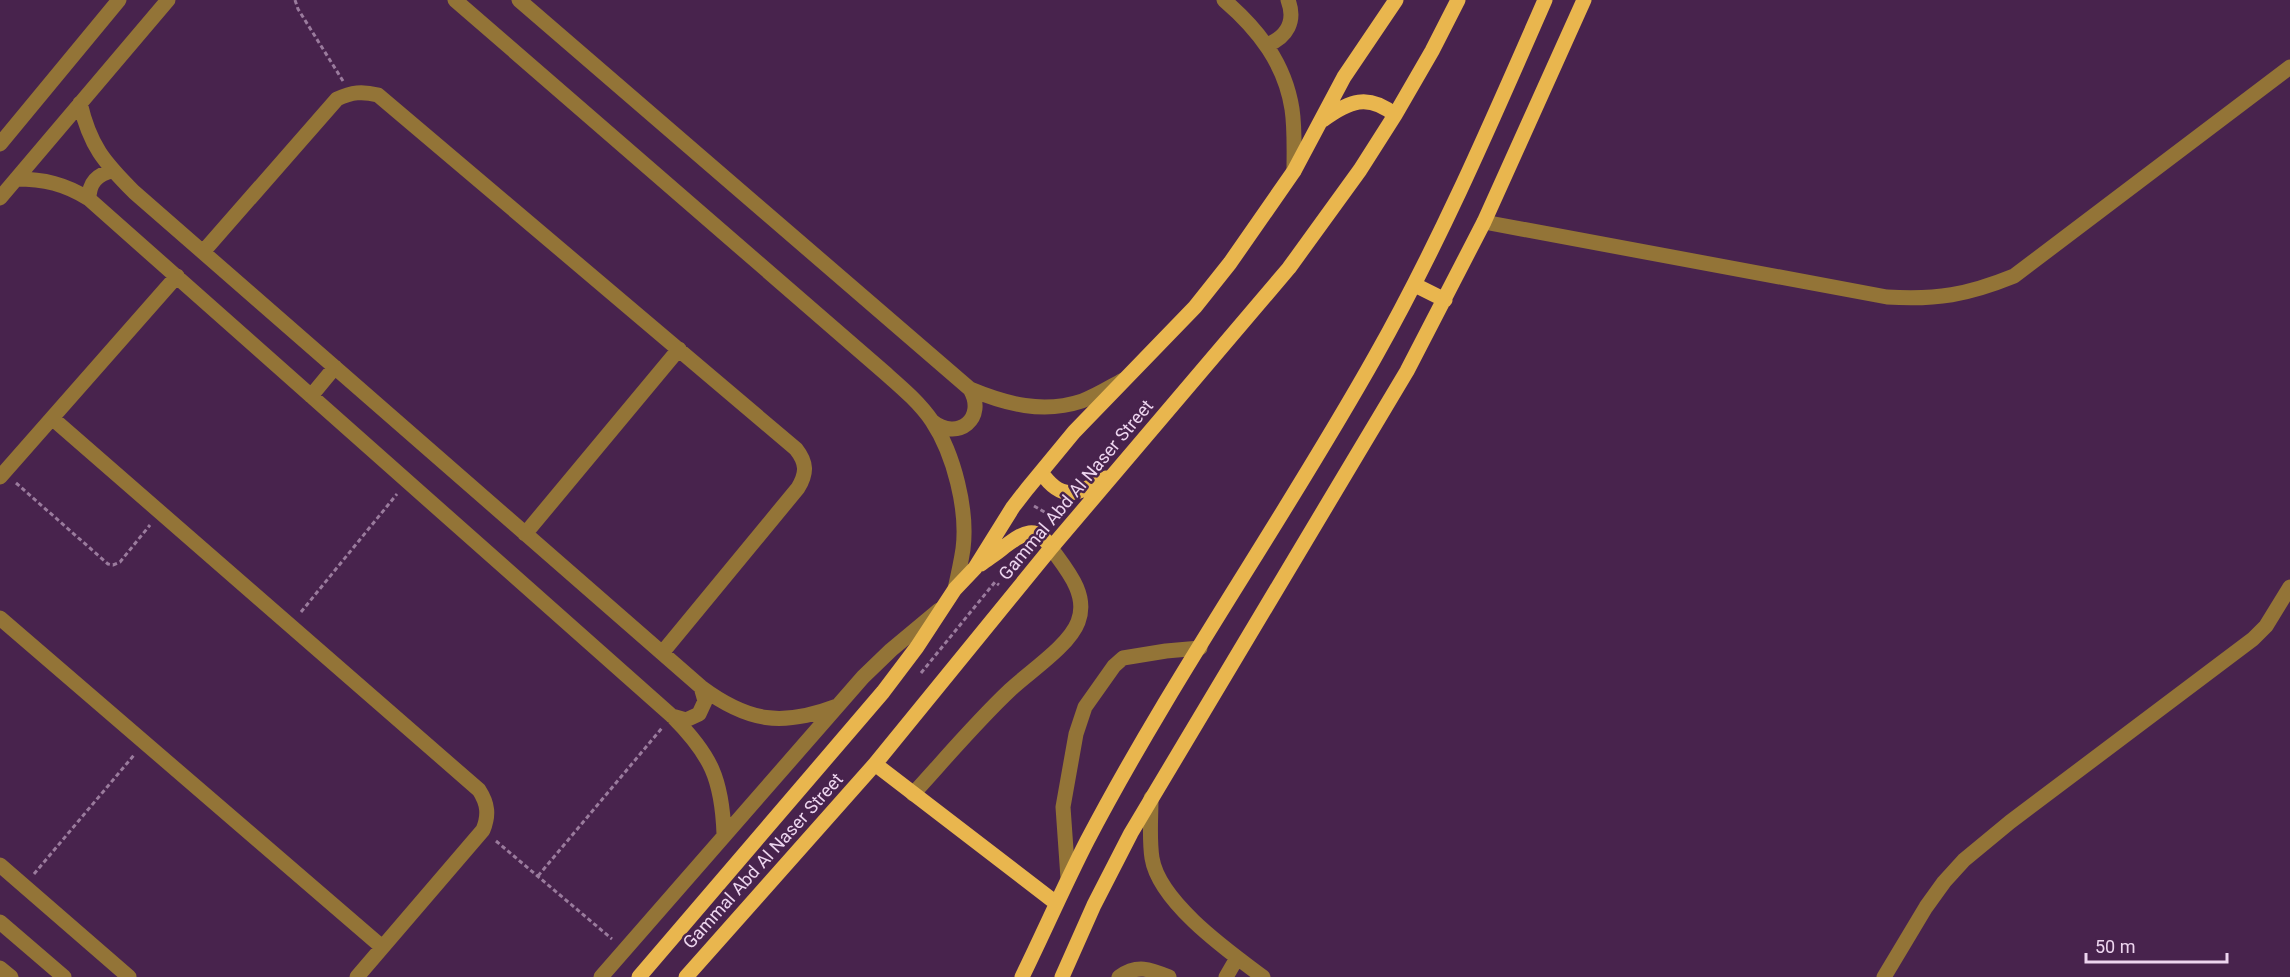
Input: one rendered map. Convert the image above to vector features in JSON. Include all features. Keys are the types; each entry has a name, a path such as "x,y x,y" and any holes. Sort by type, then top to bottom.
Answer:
{"main road":[{"name":"Gammal Abd Al Naser Street","path":"639,977 848,735 975,568 1020,498 1074,432 1195,307 1230,264 1264,218 1294,171 1344,77 1396,0"},
{"name":"Gammal Abd Al Naser Street","path":"686,977 875,764 1051,548 1289,268 1360,170 1395,115 1458,0"},
{"path":"1022,977 1068,878 1121,779 1326,442 1415,285 1475,159 1545,0"},
{"path":"1062,977 1111,869 1151,798 1345,477 1407,371 1445,300 1484,222 1584,0"},
{"path":"1318,123 1340,108 1363,101 1386,108 1395,115"},
{"path":"1415,285 1445,300"},
{"path":"1041,472 1055,488 1066,493 1077,493 1118,471"},
{"path":"975,568 1020,535 1029,532 1039,534 1051,548"},
{"path":"875,764 1056,903"}],"street":[{"path":"0,144 119,0"},
{"path":"0,198 168,0"},
{"path":"455,0 910,395 932,421 947,451 958,483 963,516 963,547 952,596 891,650 837,706 601,977"},
{"path":"519,0 970,389 997,401 1026,407 1055,407 1083,401 1126,378"},
{"path":"1224,0 1252,26 1279,65 1288,88 1293,111 1294,171"},
{"path":"1267,45 1276,41 1289,27 1292,17 1288,0"},
{"path":"1484,222 1887,297 1919,299 1952,296 1984,288 2014,276 2290,67"},
{"path":"203,252 337,99 350,93 364,92 378,95 796,449 806,468 804,478 798,488 662,653"},
{"path":"80,104 92,140 101,157 134,192 701,687 723,703 744,713 768,718 791,719 815,715 837,706"},
{"path":"89,199 94,180 99,175 113,171"},
{"path":"16,179 55,182 89,199 672,716 695,739 708,761 718,784 723,809 724,834"},
{"path":"2,475 177,276"},
{"path":"525,534 679,349"},
{"path":"311,396 335,367"},
{"path":"932,421 947,429 964,426 970,421 976,405 970,389"},
{"path":"52,418 479,790 485,799 487,820 483,830 357,977"},
{"path":"913,794 1009,691 1062,644 1078,622 1081,601 1074,581 1051,548"},
{"path":"1884,977 1926,907 1964,860 2010,822 2253,639 2266,626 2290,587"},
{"path":"0,618 382,947"},
{"path":"1068,878 1063,807 1076,734 1085,707 1114,666 1123,658 1200,648"},
{"path":"672,716 686,720 699,714 705,701 701,687"},
{"path":"1151,798 1152,858 1159,883 1187,915 1263,977"},
{"path":"1,869 24,886 129,977"},
{"path":"0,922 64,977"},
{"path":"1226,977 1237,958"},
{"path":"0,968 11,977"},
{"path":"1119,977 1129,970 1148,968 1169,977"}],"path":[{"path":"295,0 298,9 350,93"},
{"path":"2,475 108,564 113,565 120,562 161,513"},
{"path":"290,626 408,481"},
{"path":"1020,498 1070,526"},
{"path":"538,876 672,716"},
{"path":"24,886 144,742"},
{"path":"483,830 625,949"}]}
